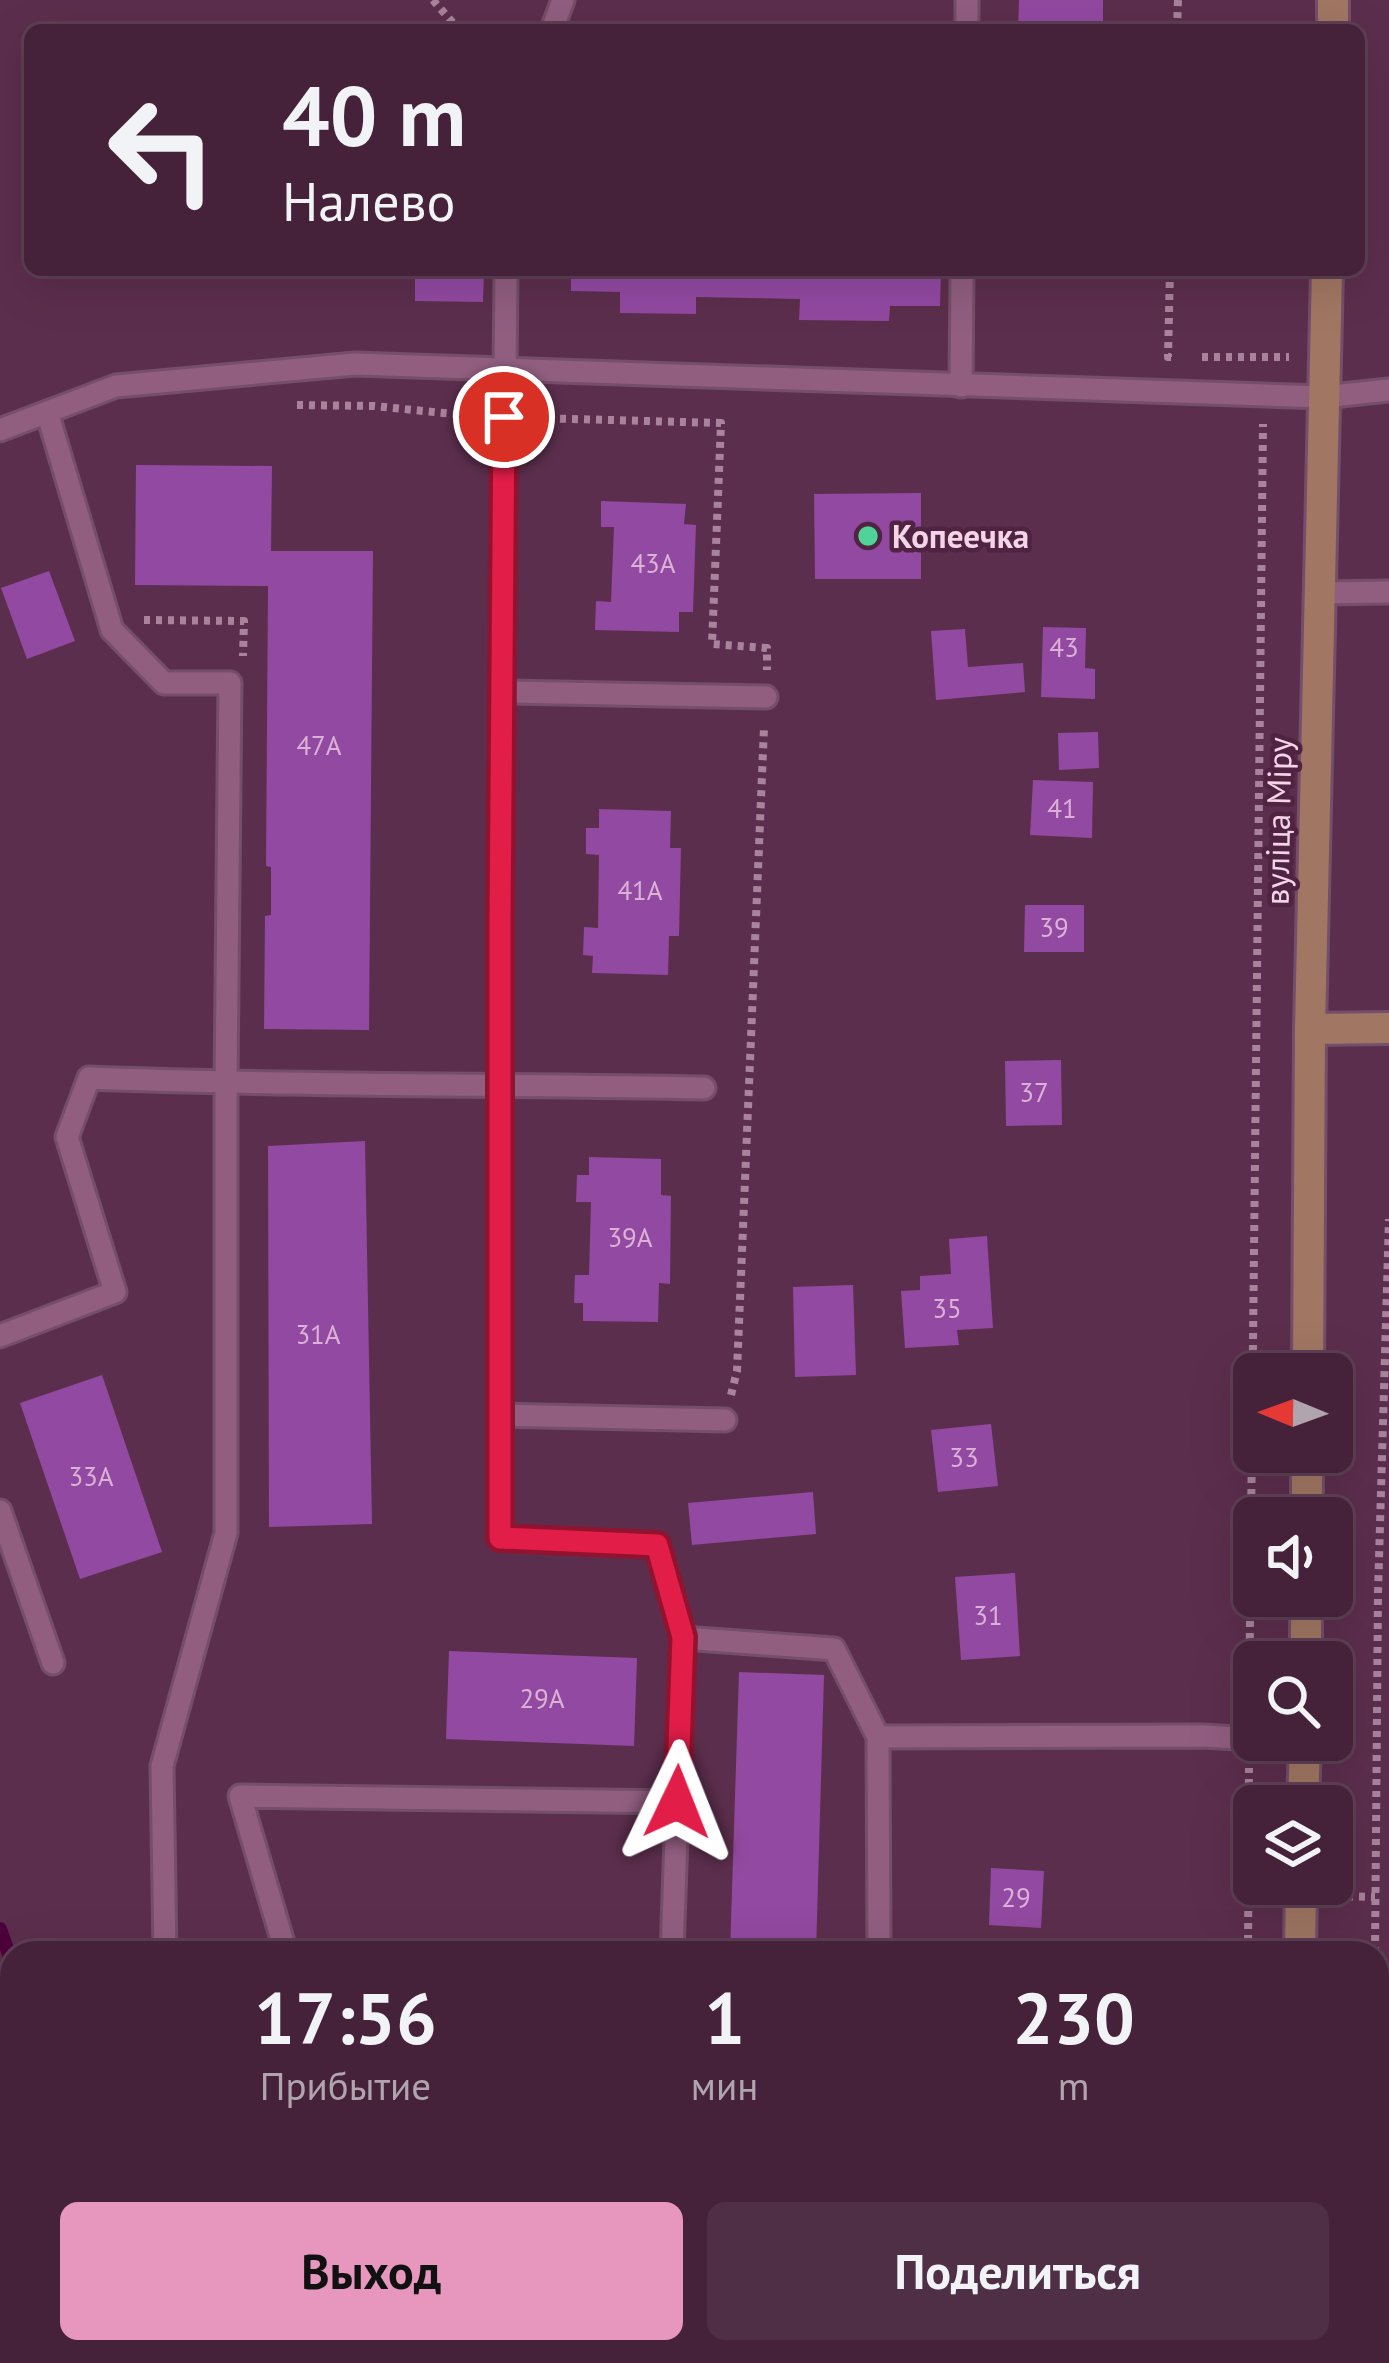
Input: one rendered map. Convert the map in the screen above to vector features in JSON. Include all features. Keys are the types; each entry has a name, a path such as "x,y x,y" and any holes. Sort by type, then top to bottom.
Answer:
{"main road":[{"name":"вуліца Міру","path":"1307,1353 1327,276"},
{"path":"1310,1029 1389,1028"},
{"path":"1300,1941 1301,1905"}],"lane":[{"path":"506,276 500,1538 657,1545 683,1637 672,1941"},
{"path":"961,386 962,276"},
{"path":"0,430 116,386 355,364 1323,398 1389,389"},
{"path":"47,412 112,630 164,683 230,683 226,1533 162,1766 165,1941"},
{"path":"1318,592 1389,592"},
{"path":"502,692 766,697"},
{"path":"0,1336 115,1292 67,1137 88,1078 704,1088"},
{"path":"500,1415 724,1420"},
{"path":"0,1511 53,1663"},
{"path":"683,1637 834,1648 878,1737 879,1941"},
{"path":"878,1737 1233,1738"},
{"path":"282,1941 240,1796 677,1802"}],"path":[{"path":"433,0 454,24"},
{"path":"1170,276 1168,357 1324,358"},
{"path":"1252,1641 1263,357"},
{"path":"1375,1941 1378,1593 1389,1219"},
{"path":"1248,1941 1251,1761"}],"building":[{"path":"1019,0 1103,0 1103,24 1018,24"},
{"path":"415,276 484,276 483,302 415,301"},
{"path":"571,276 941,276 940,306 890,306 889,321 799,320 800,299 696,297 696,314 620,313 620,292 571,291"},
{"path":"136,465 272,466 271,551 373,551 369,1030 264,1029 265,916 271,915 271,867 266,866 268,586 135,585"},
{"name":"Копеечка","path":"921,493 921,579 815,579 814,494"},
{"path":"601,501 686,504 684,524 696,525 693,612 679,612 679,632 595,630 596,601 611,602 614,527 601,527"},
{"path":"49,571 75,641 27,659 1,588"},
{"path":"1043,627 1086,628 1085,668 1095,669 1095,699 1041,697"},
{"path":"965,629 968,667 1023,663 1025,692 936,700 931,631"},
{"path":"1098,732 1099,768 1059,770 1058,733"},
{"path":"1033,780 1093,782 1092,838 1030,835"},
{"path":"599,809 671,811 670,848 681,848 679,936 669,936 668,975 592,973 593,956 583,955 584,927 598,928 599,855 586,854 586,828 599,828"},
{"path":"1025,905 1084,905 1084,952 1024,952"},
{"path":"1061,1060 1062,1125 1006,1126 1005,1061"},
{"path":"365,1141 372,1524 269,1527 268,1146"},
{"path":"589,1157 661,1159 661,1195 671,1196 670,1284 659,1283 658,1322 583,1321 583,1303 574,1303 575,1275 589,1275 591,1202 576,1202 577,1175 589,1175"},
{"path":"987,1236 993,1328 957,1330 959,1345 905,1348 901,1291 920,1290 920,1276 951,1274 949,1239"},
{"path":"853,1285 856,1375 795,1377 793,1287"},
{"path":"102,1375 162,1552 80,1579 20,1403"},
{"path":"991,1424 998,1486 938,1492 931,1430"},
{"path":"813,1492 816,1534 692,1545 688,1503"},
{"path":"1015,1573 1020,1656 961,1660 955,1577"},
{"path":"449,1651 637,1658 634,1746 446,1739"},
{"path":"739,1672 824,1675 816,1941 730,1941"},
{"path":"991,1868 1044,1871 1041,1928 989,1925"}],"waterway":[{"path":"0,1929 4,1941"}],"place":[{"name":"Копеечка","path":"868,536"}],"route":[{"path":"504,417 500,1538 657,1545 683,1637 677,1802"}]}
